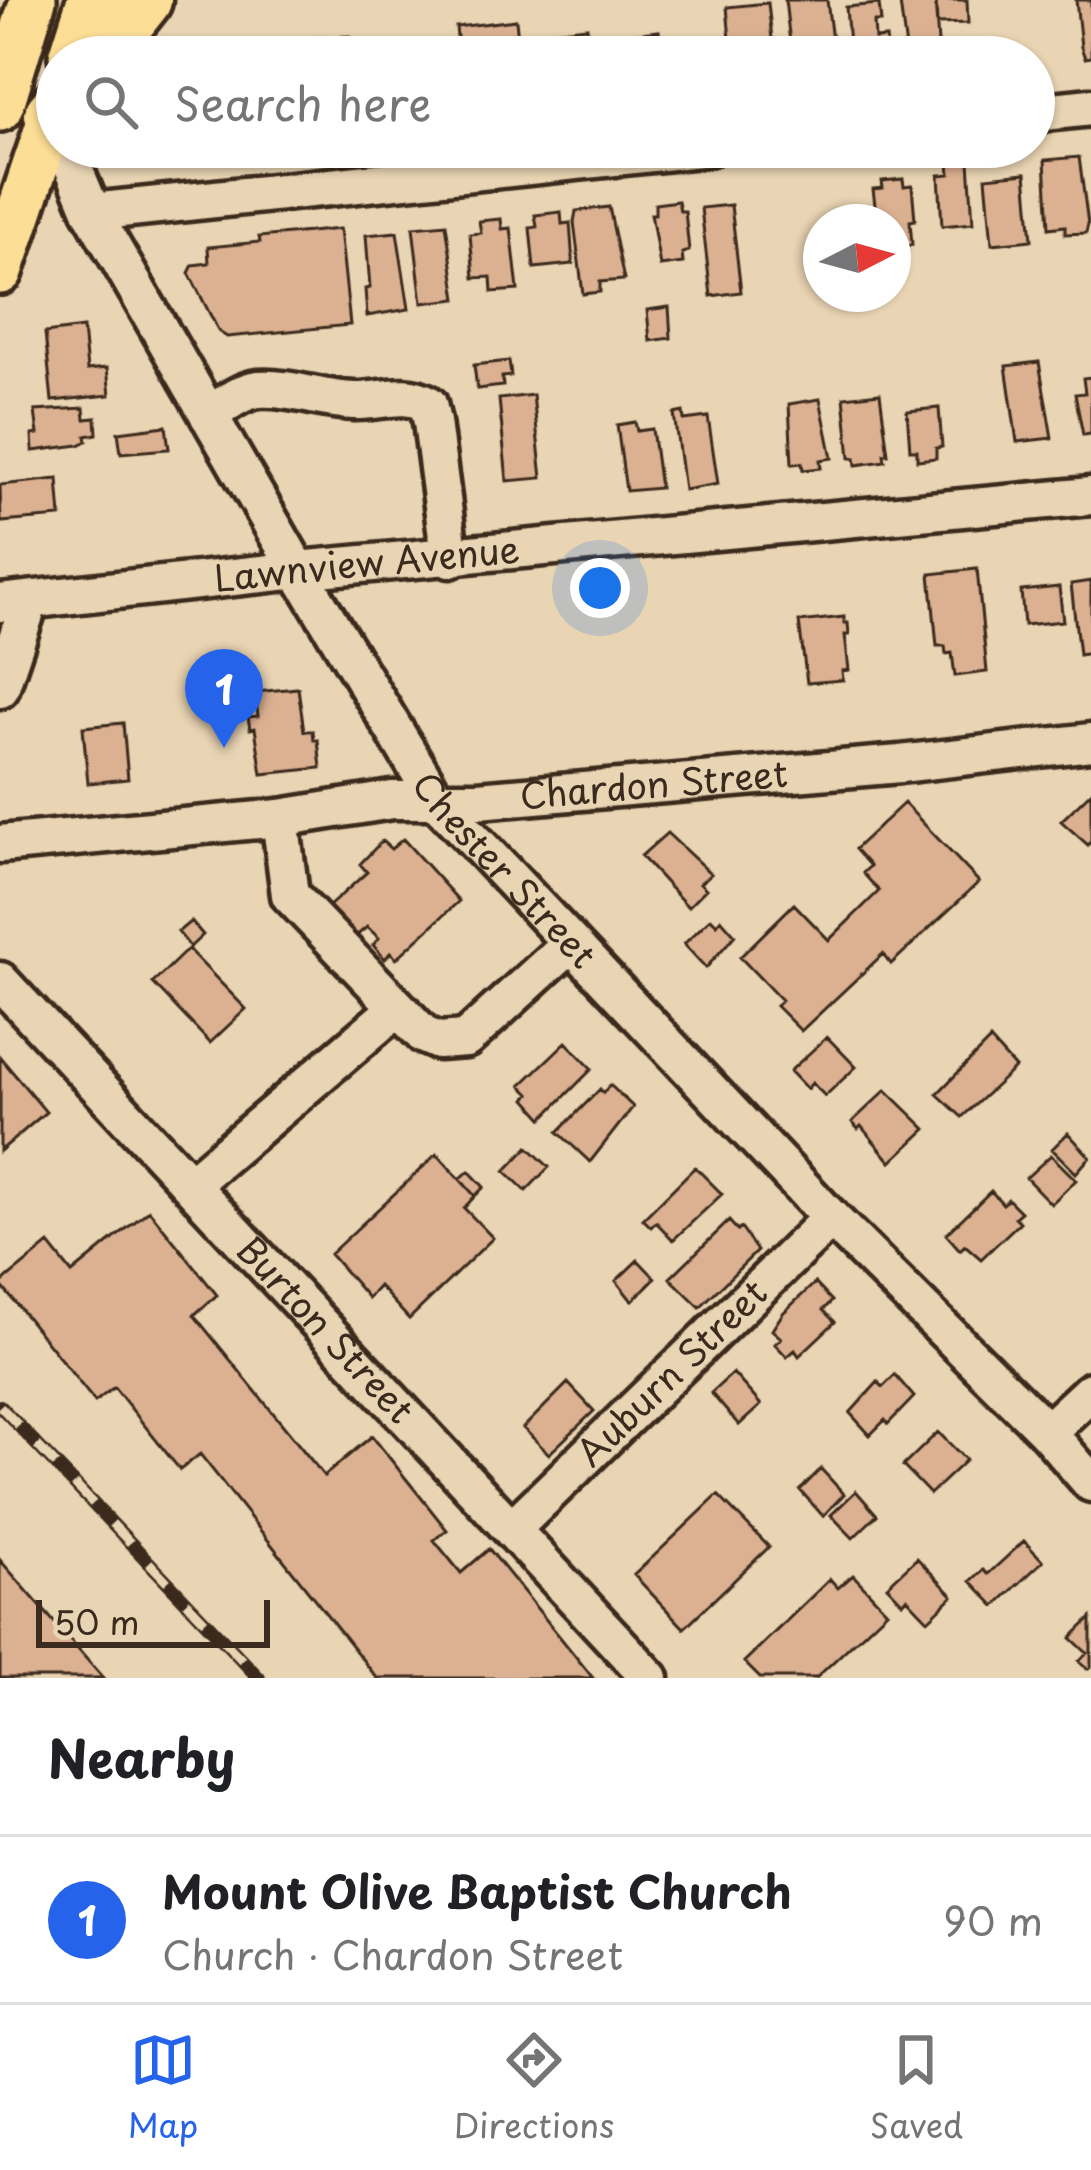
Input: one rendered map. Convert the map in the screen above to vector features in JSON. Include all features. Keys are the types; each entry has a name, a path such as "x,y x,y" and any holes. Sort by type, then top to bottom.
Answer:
{"highway":[{"path":"116,36 144,0"}],"main road":[{"path":"33,0 6,61 36,102"},
{"path":"78,36 90,0"},
{"path":"0,271 36,156"}],"street":[{"path":"1055,111 1091,107"},
{"name":"Chester Street","path":"71,168 209,416 437,801 831,1218 1047,1432 1091,1483"},
{"path":"92,212 510,168"},
{"path":"209,416 236,396 258,389 357,401 420,399 428,404 432,422 450,559"},
{"name":"Lawnview Avenue","path":"15,602 298,570 1091,496"},
{"path":"0,689 15,602"},
{"name":"Chardon Street","path":"0,844 280,818 392,800 437,801 900,764 1091,742"},
{"path":"280,818 290,895 424,1036 438,1042 466,1039 570,944"},
{"name":"Burton Street","path":"0,981 650,1678"},
{"path":"191,1184 396,1009"},
{"name":"Auburn Street","path":"513,1528 831,1218"},
{"path":"1047,1432 1091,1391"}],"building":[{"path":"785,0 827,0 831,36 789,36"},
{"path":"935,0 938,36 904,36 900,3"},
{"path":"936,0 967,0 968,23 937,24"},
{"path":"1076,0 1091,0 1091,57 1085,58 1081,47"},
{"path":"768,3 772,36 730,36 727,7"},
{"path":"879,4 881,22 874,22 875,36 848,36 846,7"},
{"path":"516,20 518,36 457,36 456,27"},
{"path":"587,27 588,36 543,36 543,32"},
{"path":"659,31 660,36 614,36"},
{"path":"1079,157 1086,233 1065,234 1065,226 1049,228 1045,168 1055,168 1055,159"},
{"path":"949,168 969,168 973,223 942,226 939,175 950,174"},
{"path":"1026,173 1032,240 992,244 986,177"},
{"path":"903,179 904,186 912,185 915,220 911,221 911,204 875,204 873,189 883,188 882,181"},
{"path":"678,201 680,211 685,211 689,251 682,253 683,263 660,266 651,214 655,214 655,204"},
{"path":"731,205 741,292 711,296 701,208"},
{"path":"609,207 624,280 600,282 600,292 583,294 576,211"},
{"path":"561,212 562,224 570,223 573,264 534,268 530,228 537,227 535,215"},
{"path":"501,219 502,229 511,228 518,290 492,292 491,277 474,278 470,234 481,233 479,221"},
{"path":"446,224 457,299 422,303 413,227"},
{"path":"340,229 350,325 227,337 219,332 189,273 193,265 209,263 208,247"},
{"path":"397,232 409,309 367,316 366,235"},
{"path":"669,307 671,338 650,341 647,310"},
{"path":"83,328 87,370 107,368 110,395 52,401 45,333"},
{"path":"509,361 511,376 502,377 503,386 477,389 474,365"},
{"path":"1039,362 1052,438 1017,442 1006,366"},
{"path":"1091,377 1091,434 1083,435 1075,394 1085,393 1083,378"},
{"path":"880,393 888,454 884,454 885,461 856,465 855,458 850,458 844,397"},
{"path":"533,395 542,478 507,481 499,399"},
{"path":"820,399 832,458 820,460 821,468 803,470 802,463 792,464 789,404"},
{"path":"84,408 85,419 96,418 97,434 86,436 87,441 79,445 33,451 32,435 38,434 35,411"},
{"path":"939,408 942,447 936,448 936,458 917,460 917,450 910,450 907,411"},
{"path":"683,412 684,420 708,417 718,484 684,490 674,414"},
{"path":"635,422 637,431 652,429 660,488 626,491 617,425"},
{"path":"166,426 169,449 121,453 118,432"},
{"path":"58,479 61,517 1,522 0,485"},
{"path":"977,569 987,672 955,676 952,653 937,646 930,574"},
{"path":"1091,581 1091,653 1079,655 1071,584"},
{"path":"1059,587 1063,621 1024,625 1021,591"},
{"path":"844,617 849,670 842,671 843,680 807,683 799,622"},
{"path":"298,688 304,731 313,731 318,740 321,768 262,774 255,728 250,729 248,717 258,716 255,692"},
{"path":"123,723 128,779 88,783 83,727"},
{"path":"1091,792 1091,841 1088,845 1061,821"},
{"path":"904,803 979,882 891,964 883,954 801,1031 776,1006 781,1000 740,957 794,904 829,940 879,891 863,873 870,866 855,849"},
{"path":"667,833 711,874 700,883 706,889 688,907 641,856"},
{"path":"403,839 459,901 396,959 391,952 385,959 373,945 379,938 367,927 355,937 328,907 367,872 360,864 382,841 391,849"},
{"path":"711,918 717,924 721,919 735,935 706,968 684,944"},
{"path":"191,921 203,935 190,947 178,932"},
{"path":"188,949 246,1009 210,1043 153,983"},
{"path":"827,1037 856,1067 825,1096 812,1083 807,1089 790,1071"},
{"path":"990,1040 1015,1068 962,1117 937,1094"},
{"path":"566,1042 592,1069 543,1118 526,1099 530,1094 521,1085"},
{"path":"0,1057 46,1112 0,1151"},
{"path":"610,1085 633,1107 590,1162 558,1132 600,1089 603,1093"},
{"path":"886,1090 926,1129 891,1162 861,1126 858,1129 852,1122"},
{"path":"1068,1133 1090,1157 1076,1173 1052,1149"},
{"path":"528,1147 549,1167 526,1191 505,1171"},
{"path":"437,1154 475,1196 464,1208 493,1238 409,1319 379,1286 368,1298 330,1254"},
{"path":"1051,1155 1076,1180 1051,1204 1026,1178"},
{"path":"695,1167 722,1194 673,1240 656,1222 651,1227 643,1219"},
{"path":"469,1171 484,1187 475,1196 460,1179"},
{"path":"991,1191 1003,1204 1008,1199 1021,1212 1015,1217 1020,1222 981,1259 965,1245 960,1250 946,1234"},
{"path":"149,1210 217,1295 194,1315 324,1476 372,1436 447,1530 434,1540 461,1573 489,1549 593,1678 377,1678 200,1454 180,1470 114,1387 95,1402 0,1284 49,1244 72,1273"},
{"path":"729,1221 738,1231 741,1228 757,1251 700,1307 670,1278"},
{"path":"638,1260 655,1278 632,1301 616,1281"},
{"path":"815,1283 832,1301 823,1310 835,1322 799,1356 795,1350 787,1357 775,1344 781,1338 772,1330"},
{"path":"733,1373 761,1405 739,1425 711,1393"},
{"path":"895,1375 914,1397 870,1435 850,1413 878,1382 883,1387"},
{"path":"568,1383 594,1411 549,1454 523,1428"},
{"path":"938,1432 966,1460 930,1494 903,1466"},
{"path":"821,1469 844,1494 823,1516 800,1490"},
{"path":"856,1491 877,1515 853,1538 831,1515"},
{"path":"718,1495 769,1547 684,1628 634,1575"},
{"path":"1024,1541 1043,1561 995,1606 971,1581 983,1570 988,1574"},
{"path":"917,1558 953,1596 928,1620 887,1586"},
{"path":"0,1560 103,1678 0,1678"},
{"path":"853,1575 887,1611 816,1678 760,1678 744,1662 830,1579 838,1588"},
{"path":"1091,1618 1088,1669 1079,1661 1087,1653 1071,1638"}],"railway":[{"path":"0,1406 259,1678"}],"place":[{"name":"Mount Olive Baptist Church","path":"224,748"}]}
